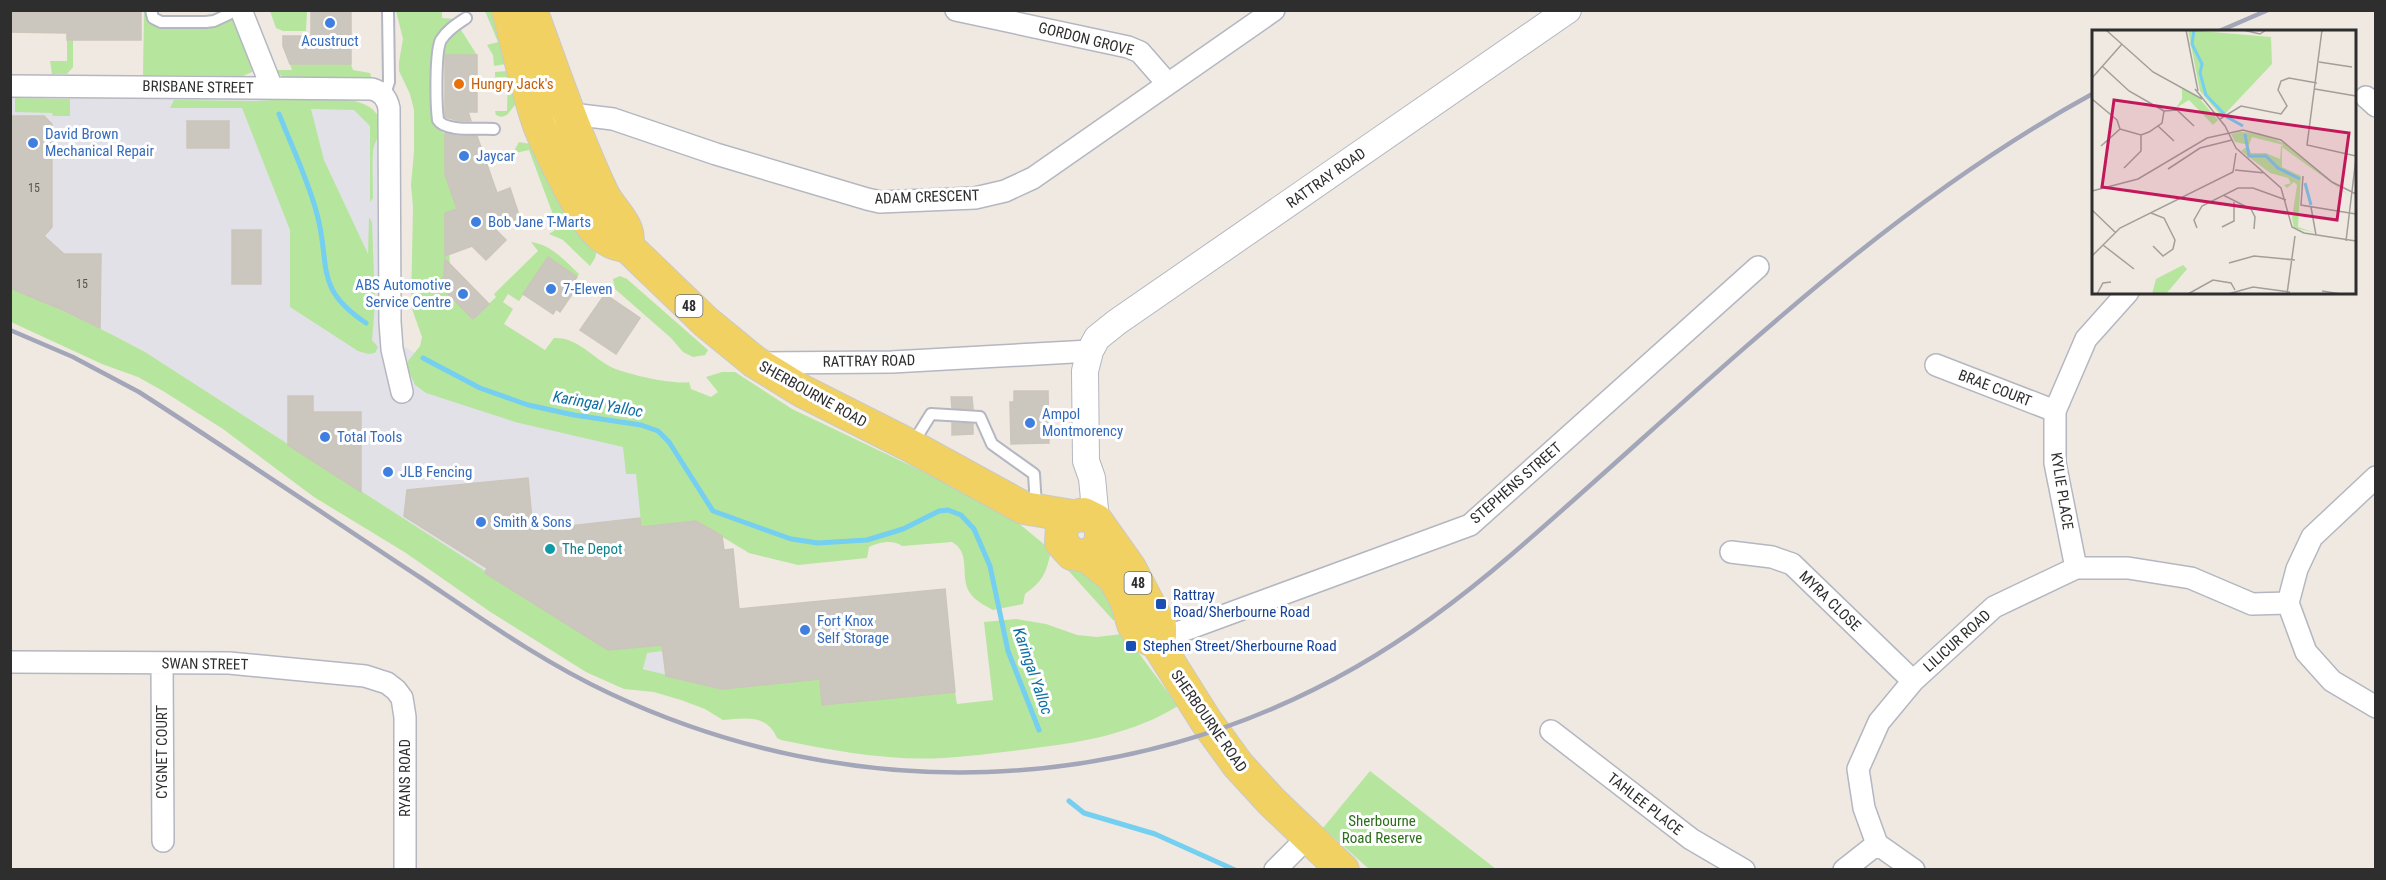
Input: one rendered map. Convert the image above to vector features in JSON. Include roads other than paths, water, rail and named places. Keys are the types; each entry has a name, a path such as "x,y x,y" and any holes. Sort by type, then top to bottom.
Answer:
{"main road":[{"name":"SHERBOURNE ROAD","path":"508,10 539,124 553,158 592,225 608,241 627,246 706,322 755,362 802,391 1030,510 1043,528 1083,529 1126,600 1133,624 1139,634 1156,644 1206,721 1238,765 1343,870"},
{"path":"531,10 603,193 627,229 627,246"}],"street":[{"name":"GORDON GROVE","path":"956,10 1048,20 1128,47 1140,52 1167,83"},
{"name":"ADAM CRESCENT","path":"539,124 572,116 590,115 613,119 727,158 867,200 975,198 1005,191 1033,178 1274,10"},
{"name":"RATTRAY ROAD","path":"1083,529 1081,478 1086,461 1084,381 1090,351 1097,338 1568,10"},
{"path":"233,11 272,88"},
{"name":"BRISBANE STREET","path":"10,86 372,90 384,96"},
{"path":"384,96 389,108 390,322 392,349 402,392"},
{"name":"STEPHENS STREET","path":"1156,644 1174,634 1470,525 1758,267"},
{"name":"KYLIE PLACE","path":"2076,568 2055,463 2055,411 2086,339 2126,294"},
{"name":"RATTRAY ROAD","path":"755,362 892,362 1090,351"},
{"name":"BRAE COURT","path":"1936,365 2055,411"},
{"path":"2376,477 2312,537 2297,569 2288,603 2306,652 2332,681 2376,707"},
{"name":"MYRA CLOSE","path":"1731,552 1772,557 1792,564 1913,681"},
{"name":"LILICUR ROAD","path":"1877,844 1864,808 1858,769 1879,722 1913,681 1994,607 2076,568 2128,568 2192,578 2252,604 2288,603"},
{"name":"SWAN STREET","path":"10,663 245,663 365,676 387,683 396,690"},
{"name":"CYGNET COURT","path":"162,663 163,841"},
{"name":"RYANS ROAD","path":"396,690 402,698 405,717 405,870"},
{"name":"TAHLEE PLACE","path":"1551,731 1691,839 1744,870"},
{"path":"1277,868 1308,837"},
{"path":"1844,870 1877,844 1914,870"}],"lane":[{"path":"151,10 153,18 161,22 214,21 233,11"},
{"path":"384,96 389,82 388,10"},
{"path":"466,18 448,31 440,42 438,120 440,124 448,127 494,129"},
{"path":"911,446 931,414 980,417 992,444 1034,474 1030,510"}],"waterway":[{"name":"Karingal Yalloc","path":"279,114 317,214 331,287 349,310 366,323"},
{"name":"Karingal Yalloc","path":"423,358 480,388 528,405 574,415 641,425 658,431 669,442 713,511 791,539 818,543 867,540 903,529 939,511 948,510 961,515 974,529 990,566 1008,651 1039,730"},
{"name":"Karingal Yalloc","path":"1069,801 1084,813 1155,834 1235,870"}],"railway":[{"path":"2222,30 2268,10"},
{"path":"10,330 73,357 139,392 514,640 562,669 611,694 702,730 796,756 891,769 987,772 1082,763 1176,743 1268,711 1356,667 1397,642 1493,571 1720,369 1862,249 1937,193 2013,141 2092,94"}],"place":[{"name":"Acustruct","path":"330,23"},
{"name":"Hungry Jack's","path":"459,84"},
{"name":"David Brown Mechanical Repair","path":"33,143"},
{"name":"Jaycar","path":"464,156"},
{"name":"Bob Jane T-Marts","path":"476,222"},
{"name":"7-Eleven","path":"551,289"},
{"name":"ABS Automotive Service Centre","path":"463,294"},
{"name":"Ampol Montmorency","path":"1030,423"},
{"name":"Total Tools","path":"325,437"},
{"name":"JLB Fencing","path":"388,472"},
{"name":"Smith & Sons","path":"481,522"},
{"name":"The Depot","path":"550,549"},
{"name":"Rattray Road/Sherbourne Road","path":"1161,604"},
{"name":"Fort Knox Self Storage","path":"805,630"},
{"name":"Stephen Street/Sherbourne Road","path":"1131,646"}],"park label":[{"name":"Sherbourne Road Reserve","path":"1382,830"}]}
